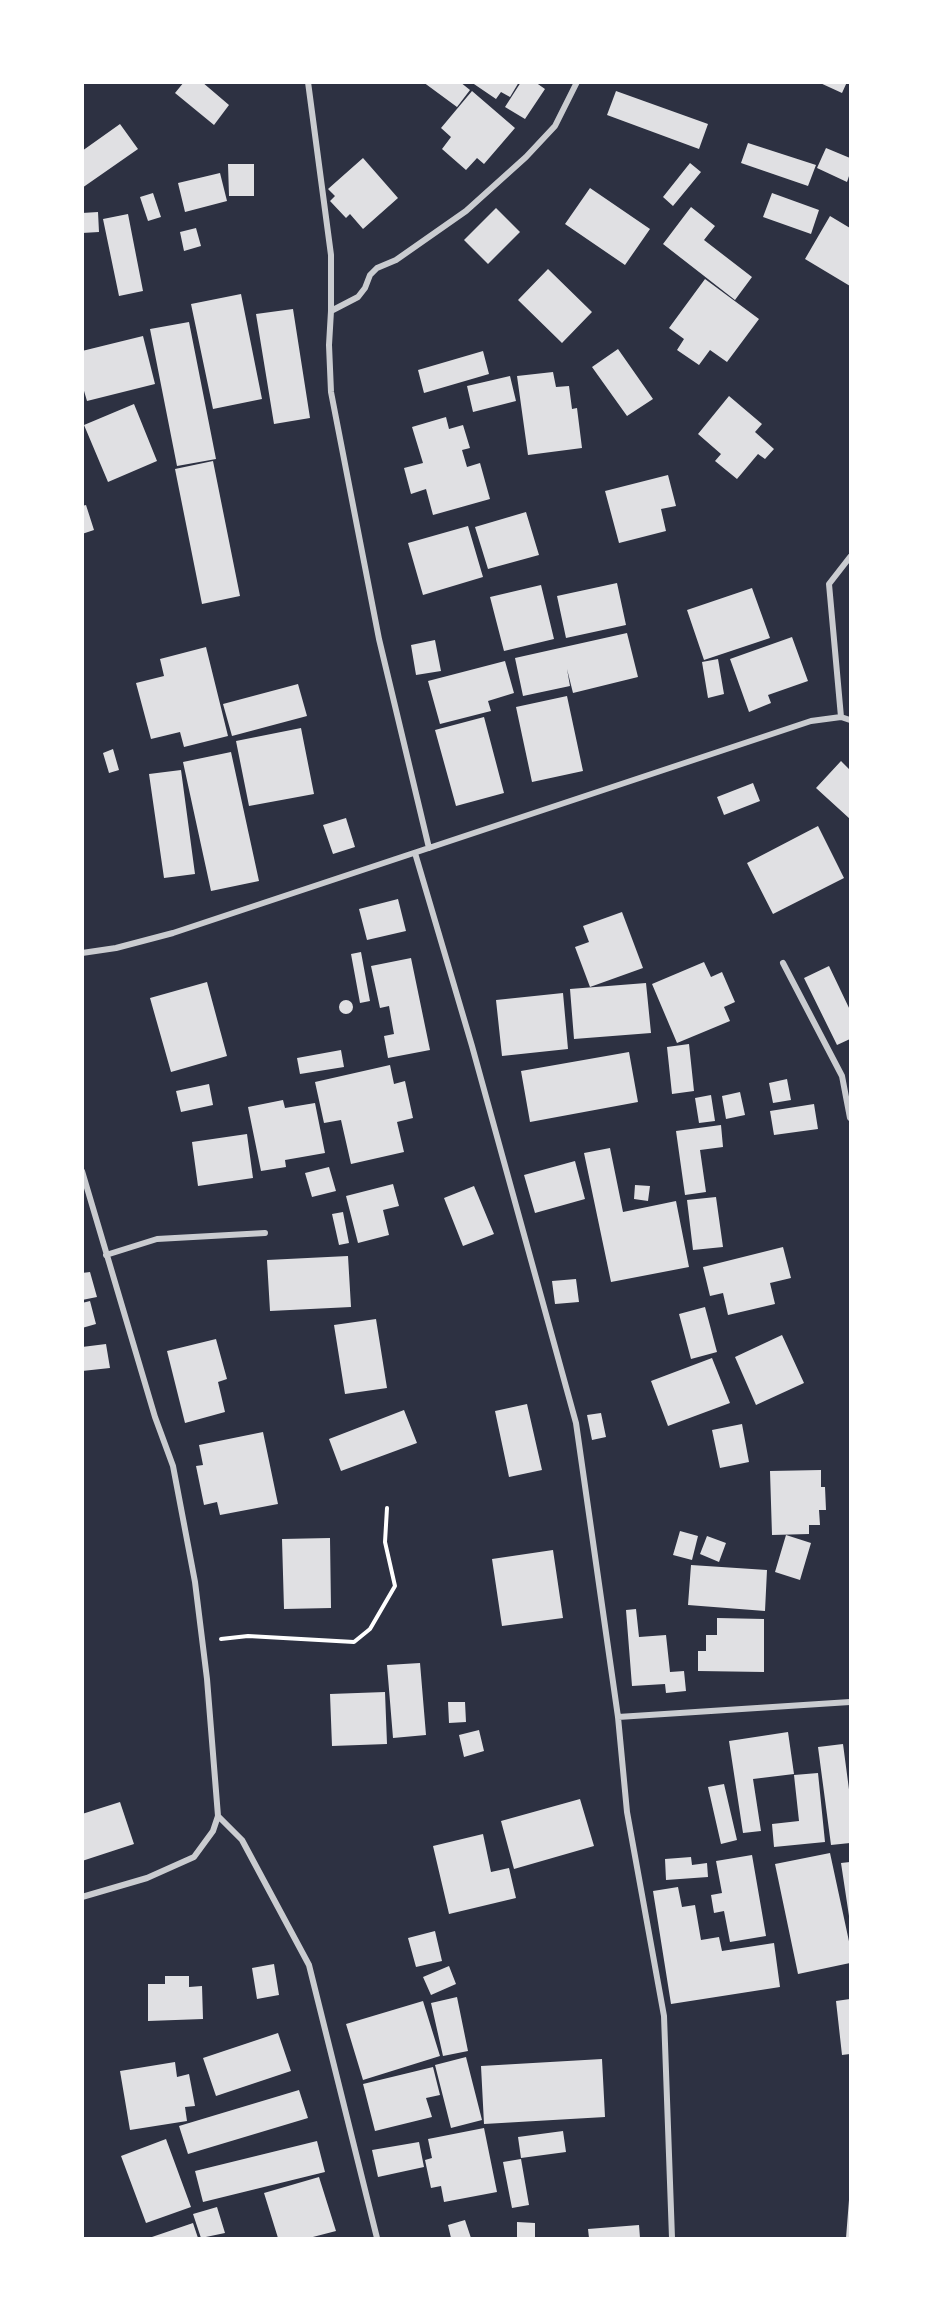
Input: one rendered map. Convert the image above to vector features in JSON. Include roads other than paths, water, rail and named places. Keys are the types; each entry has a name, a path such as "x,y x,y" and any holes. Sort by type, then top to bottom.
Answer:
{"street":[{"path":"308,82 331,255 332,311 329,345 331,392 379,639 429,848"},
{"path":"332,311 358,297 370,275 377,268 396,260 466,211 526,156 555,126 577,82"},
{"path":"842,717 829,584 850,557"},
{"path":"82,953 116,948 173,933 811,721 842,717 850,720"},
{"path":"415,853 472,1046 576,1423 618,1717 627,1812 664,2016 672,2238"},
{"path":"783,963 842,1076 850,1118"},
{"path":"82,1171 155,1417 173,1466 195,1582 218,1816 213,1832 195,1857 147,1878 82,1897"},
{"path":"106,1255 157,1239 265,1233"},
{"path":"618,1717 850,1702"},
{"path":"218,1816 242,1840 309,1965 377,2238"}]}
